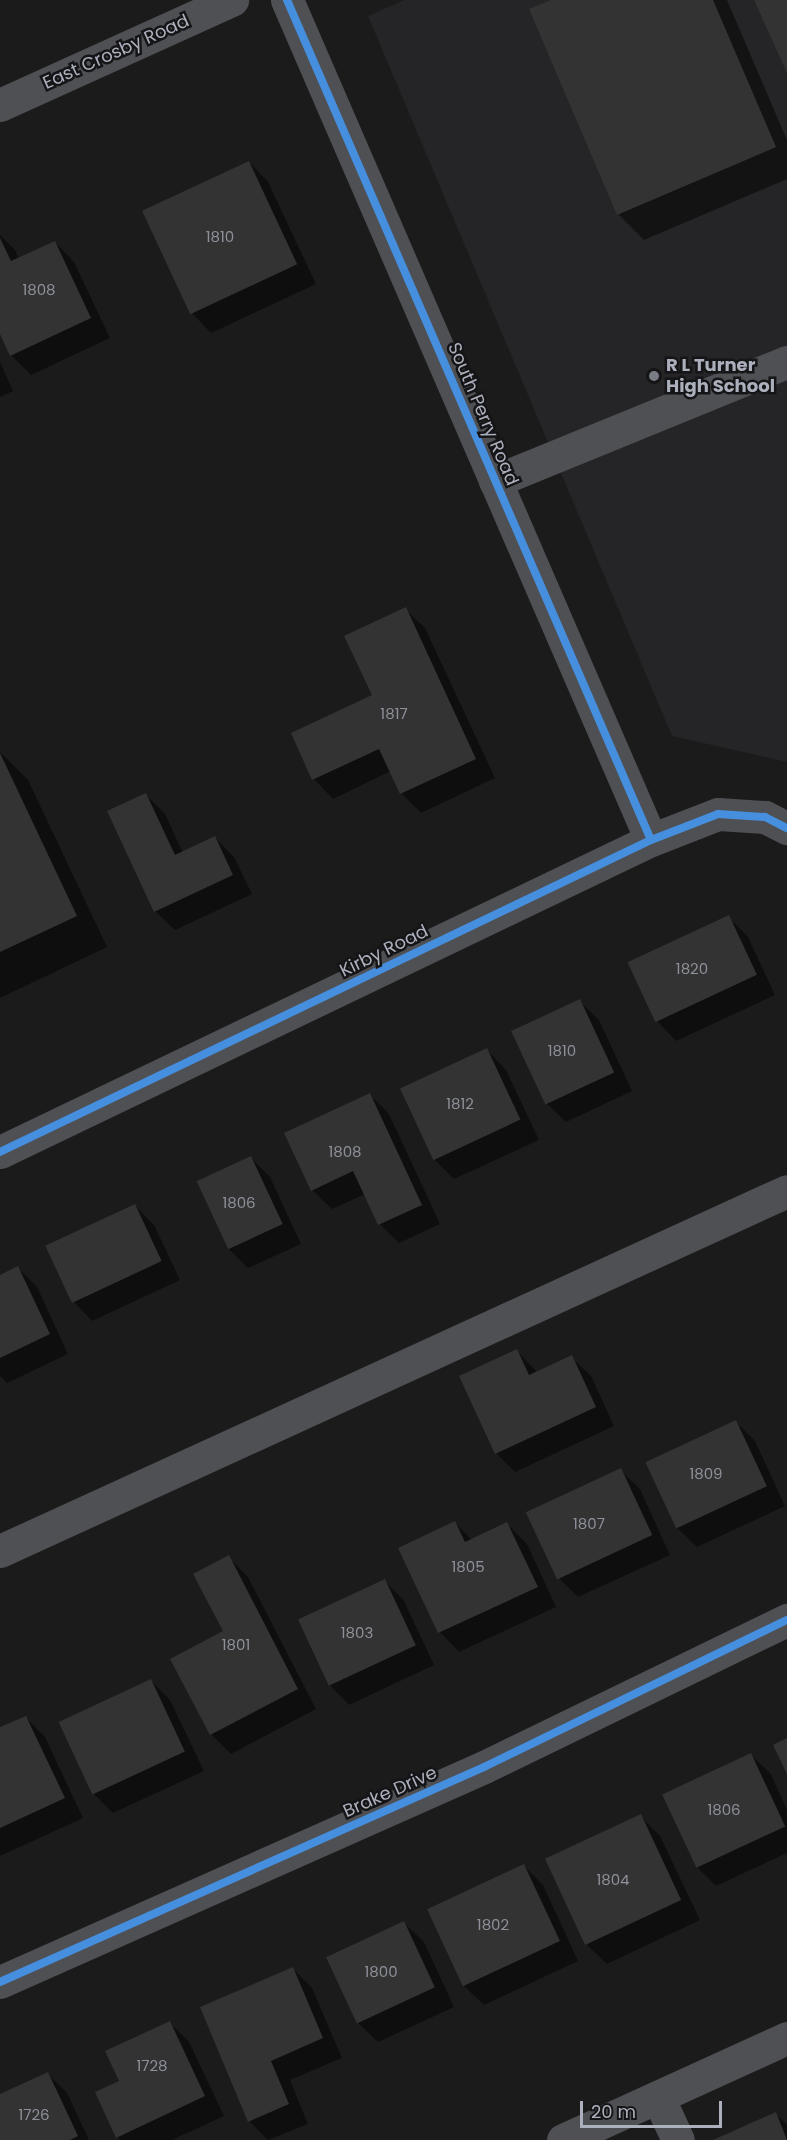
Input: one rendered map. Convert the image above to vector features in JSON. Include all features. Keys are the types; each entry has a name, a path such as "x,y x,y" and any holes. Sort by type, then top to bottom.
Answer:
{"street":[{"name":"East Crosby Road","path":"0,105 232,0"},
{"name":"South Perry Road","path":"287,0 651,840"},
{"path":"495,481 787,362"},
{"name":"Kirby Road","path":"0,1152 651,840 718,814 765,817 787,828"},
{"path":"0,1551 787,1191"},
{"name":"Brake Drive","path":"0,1982 484,1767 787,1620"},
{"path":"563,2140 787,2038"},
{"path":"658,2097 678,2140"}],"shaded area":[{"name":"R L Turner High School","path":"404,0 787,0 787,762 672,736 368,16"}],"building":[{"path":"551,0 713,0 776,147 617,215 529,9"},
{"path":"754,0 787,0 787,73"},
{"path":"249,161 297,264 190,314 142,211"},
{"path":"0,238 11,261 55,241 91,318 10,356 0,334"},
{"path":"406,607 476,759 400,794 379,749 312,780 291,733 372,695 344,636"},
{"path":"0,753 77,916 0,952"},
{"path":"146,793 175,855 215,836 233,875 154,912 107,811"},
{"path":"729,915 757,975 655,1022 627,962"},
{"path":"580,999 614,1072 545,1105 511,1031"},
{"path":"487,1048 520,1120 433,1160 400,1089"},
{"path":"370,1093 422,1205 378,1225 353,1171 311,1191 284,1133"},
{"path":"251,1156 283,1224 228,1249 197,1181"},
{"path":"135,1204 162,1261 72,1303 45,1246"},
{"path":"18,1266 50,1334 0,1358 0,1275"},
{"path":"517,1349 529,1375 572,1355 596,1407 495,1454 459,1376"},
{"path":"736,1420 767,1486 676,1528 645,1462"},
{"path":"621,1468 652,1535 557,1579 526,1512"},
{"path":"455,1521 465,1542 507,1522 538,1587 438,1633 398,1548"},
{"path":"229,1555 298,1689 210,1735 170,1659 223,1631 193,1574"},
{"path":"385,1579 416,1645 329,1686 298,1620"},
{"path":"151,1679 185,1752 92,1795 59,1722"},
{"path":"26,1716 65,1798 0,1828 0,1727"},
{"path":"787,1738 787,1774 773,1745"},
{"path":"751,1753 785,1826 696,1868 662,1794"},
{"path":"641,1814 681,1900 585,1945 545,1859"},
{"path":"524,1864 560,1941 463,1986 427,1909"},
{"path":"404,1921 435,1987 357,2024 326,1957"},
{"path":"293,1967 323,2038 271,2061 289,2104 248,2122 200,2007"},
{"path":"170,2021 205,2096 116,2138 95,2092 119,2081 105,2051"},
{"path":"48,2072 78,2136 70,2140 0,2140 0,2094"},
{"path":"776,2112 787,2140 713,2140"}],"cycle path":[{"path":"287,0 651,840"},
{"path":"0,1152 651,840 718,814 765,817 787,828"},
{"path":"0,1982 484,1767 787,1620"}],"place":[{"name":"R L Turner High School","path":"654,376"}]}
